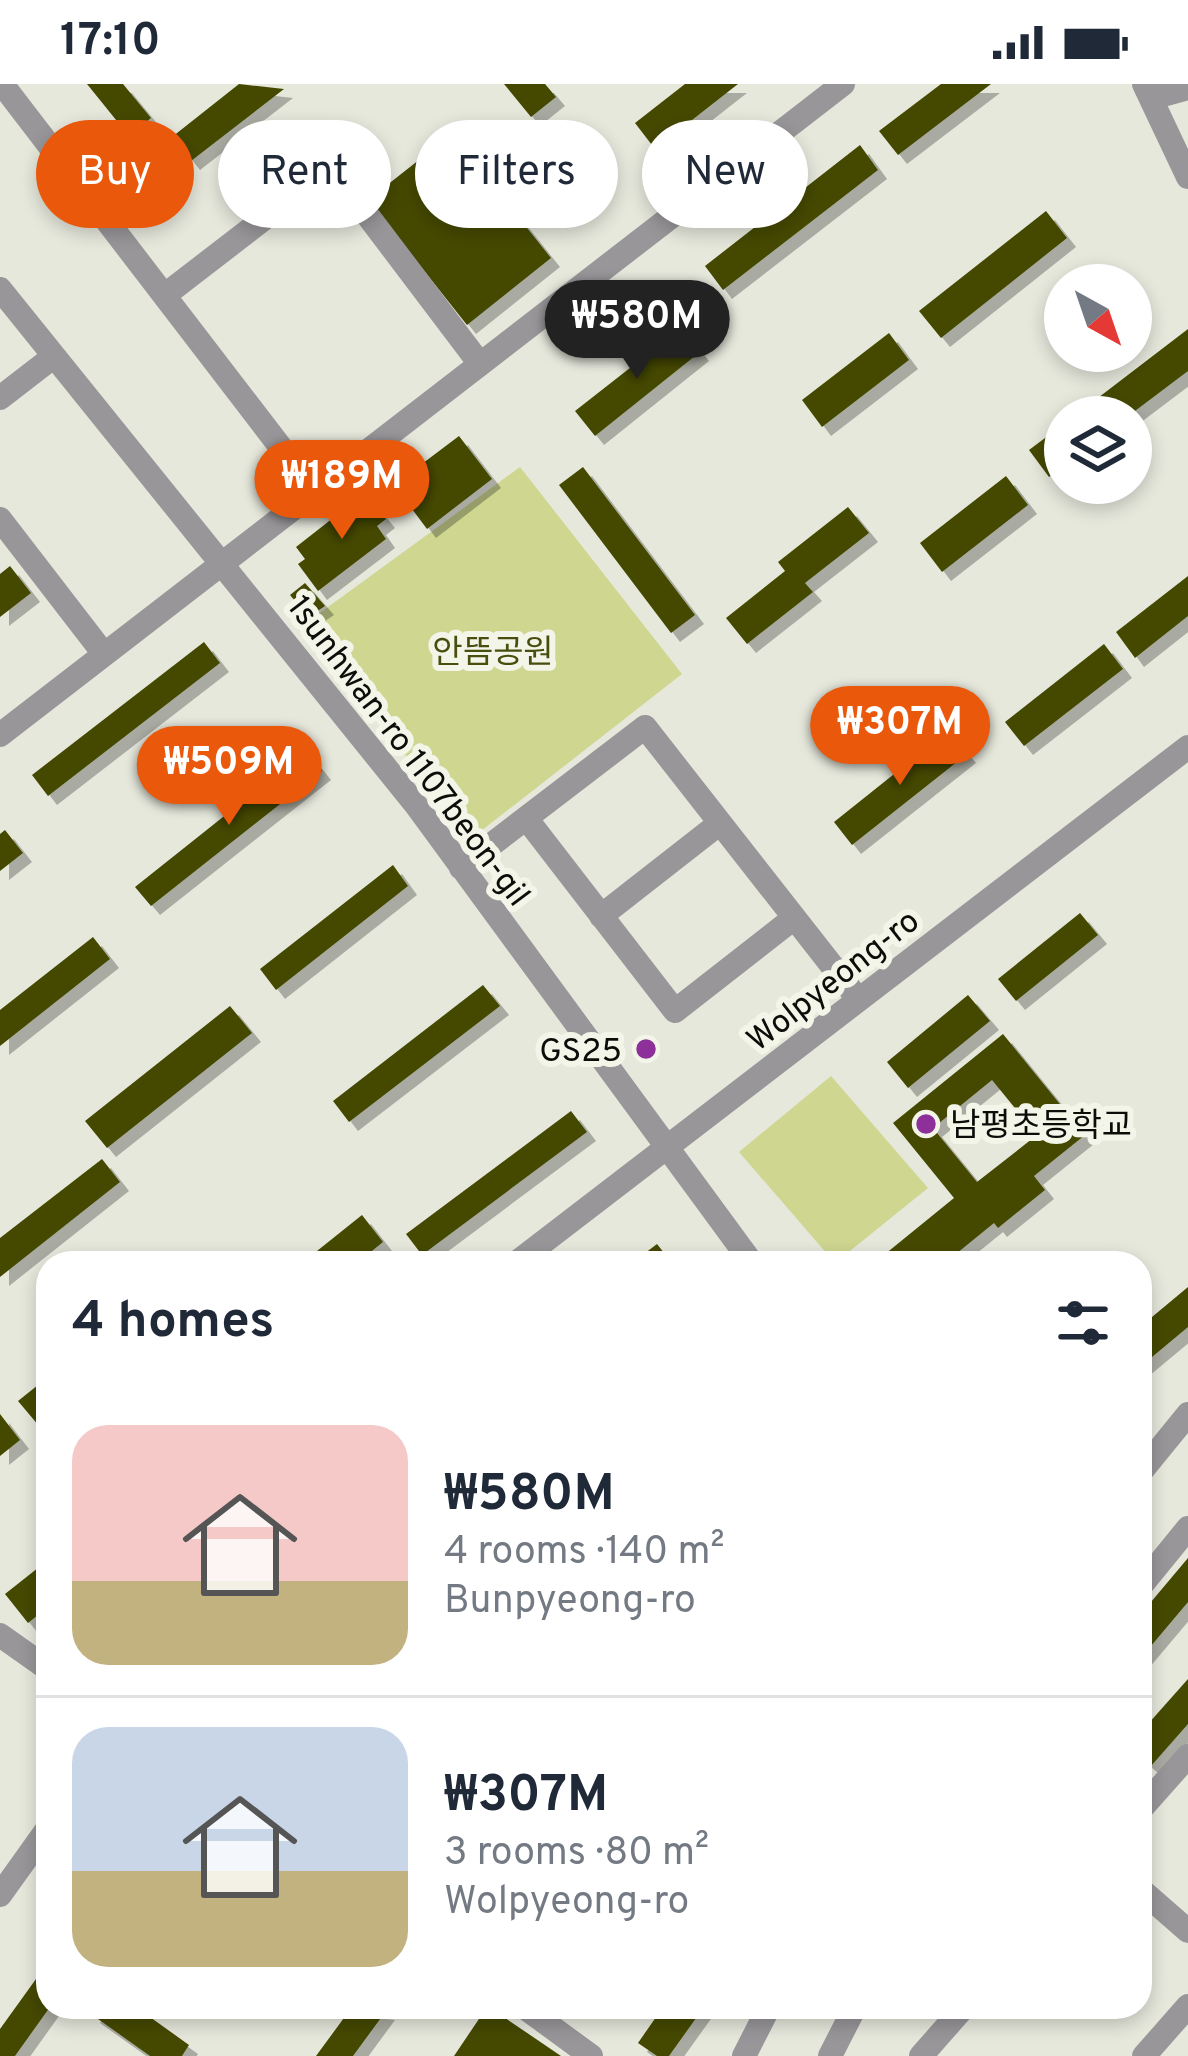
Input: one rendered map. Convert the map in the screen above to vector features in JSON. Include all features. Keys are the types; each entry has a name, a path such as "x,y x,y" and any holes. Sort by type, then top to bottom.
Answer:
{"street":[{"path":"2,84 315,492"},
{"path":"0,735 843,84"},
{"path":"1188,88 1148,91 1188,177"},
{"path":"165,295 331,167 480,364"},
{"name":"1sunhwan-ro 1107beon-gil","path":"0,290 224,562 460,868 743,1251"},
{"path":"0,398 53,357"},
{"path":"0,520 104,654"},
{"path":"460,868 645,727 857,999"},
{"name":"Wolpyeong-ro","path":"532,1251 1188,747"},
{"path":"526,818 675,1011 794,918"},
{"path":"601,916 720,823"},
{"path":"1152,1458 1188,1414"},
{"path":"1152,1572 1188,1528"},
{"path":"0,1635 36,1660"},
{"path":"1152,1796 1188,1756"},
{"path":"0,1894 36,1844"},
{"path":"1152,1899 1188,1931"},
{"path":"1144,2056 1188,2006"},
{"path":"540,2019 591,2056"},
{"path":"743,2056 763,2019"},
{"path":"830,2056 849,2019"},
{"path":"921,2056 953,2019"}],"green space":[{"name":"안뜸공원","path":"520,467 682,674 472,838 302,626"},
{"path":"831,1076 928,1188 850,1251 825,1251 739,1152"}],"building":[{"path":"87,84 123,84 151,118 116,120"},
{"path":"239,84 284,89 244,120 218,120 218,140 194,159 193,120"},
{"path":"504,84 545,84 556,97 531,117"},
{"path":"685,84 738,84 692,120 642,120 642,132 635,123"},
{"path":"941,84 991,84 898,155 879,131"},
{"path":"860,145 878,170 808,224 808,186"},
{"path":"415,163 415,228 527,228 551,258 467,325 390,228 391,182"},
{"path":"1046,211 1067,238 941,338 919,311"},
{"path":"754,228 803,228 723,290 705,266"},
{"path":"681,328 700,352 595,436 575,411"},
{"path":"1188,329 1188,371 1152,398 1100,396 1132,372 1152,372 1152,357"},
{"path":"889,333 909,360 822,427 802,400"},
{"path":"459,436 492,479 427,529 394,485"},
{"path":"1044,439 1044,470 1029,450"},
{"path":"583,467 695,615 671,633 559,485"},
{"path":"1006,476 1028,505 942,572 920,543"},
{"path":"365,493 386,519 377,526 386,539 318,591 298,564 305,559 296,547"},
{"path":"848,507 869,533 805,583 813,592 747,644 726,618 785,571 778,562"},
{"path":"10,566 31,593 0,617 0,574"},
{"path":"1188,576 1188,616 1135,658 1116,632"},
{"path":"305,583 325,606 316,612 312,608 305,613 290,595"},
{"path":"204,642 220,663 48,796 32,775"},
{"path":"1104,644 1123,669 1024,746 1005,722"},
{"path":"948,731 967,754 852,845 834,822"},
{"path":"306,751 322,771 151,906 135,887"},
{"path":"5,830 23,853 0,871 0,834"},
{"path":"393,865 408,886 276,990 260,969"},
{"path":"1080,913 1098,935 1016,1001 998,979"},
{"path":"93,937 110,959 0,1046 0,1010"},
{"path":"483,985 500,1006 349,1122 333,1101"},
{"path":"968,995 990,1021 908,1088 887,1062"},
{"path":"230,1006 252,1033 107,1148 85,1121"},
{"path":"1003,1034 1085,1135 1034,1176 1045,1190 998,1228 994,1223 960,1251 889,1251 954,1198 893,1123","holes":["992,1080 1037,1135 977,1182 933,1128"]},
{"path":"571,1111 587,1132 427,1251 419,1251 406,1234"},
{"path":"102,1159 120,1182 0,1277 0,1238"},
{"path":"362,1215 383,1242 372,1251 317,1251"},
{"path":"1188,1287 1188,1327 1152,1357 1152,1317"},
{"path":"36,1387 36,1422 18,1401"},
{"path":"0,1414 20,1440 0,1456"},
{"path":"1188,1558 1188,1602 1152,1645 1152,1601"},
{"path":"36,1569 36,1617 28,1623 5,1594"},
{"path":"1188,1679 1188,1724 1152,1765 1152,1720"},
{"path":"36,1979 36,2019 41,2019 15,2056 0,2056 0,2029"},
{"path":"98,2019 153,2019 189,2045 182,2056 150,2056"},
{"path":"343,2019 380,2019 353,2056 316,2056"},
{"path":"479,2019 507,2019 561,2056 454,2056"},
{"path":"655,2019 695,2019 669,2056 657,2056 638,2043"}],"place":[{"name":"GS25","path":"646,1049"},
{"name":"남평초등학교","path":"926,1124"}]}
